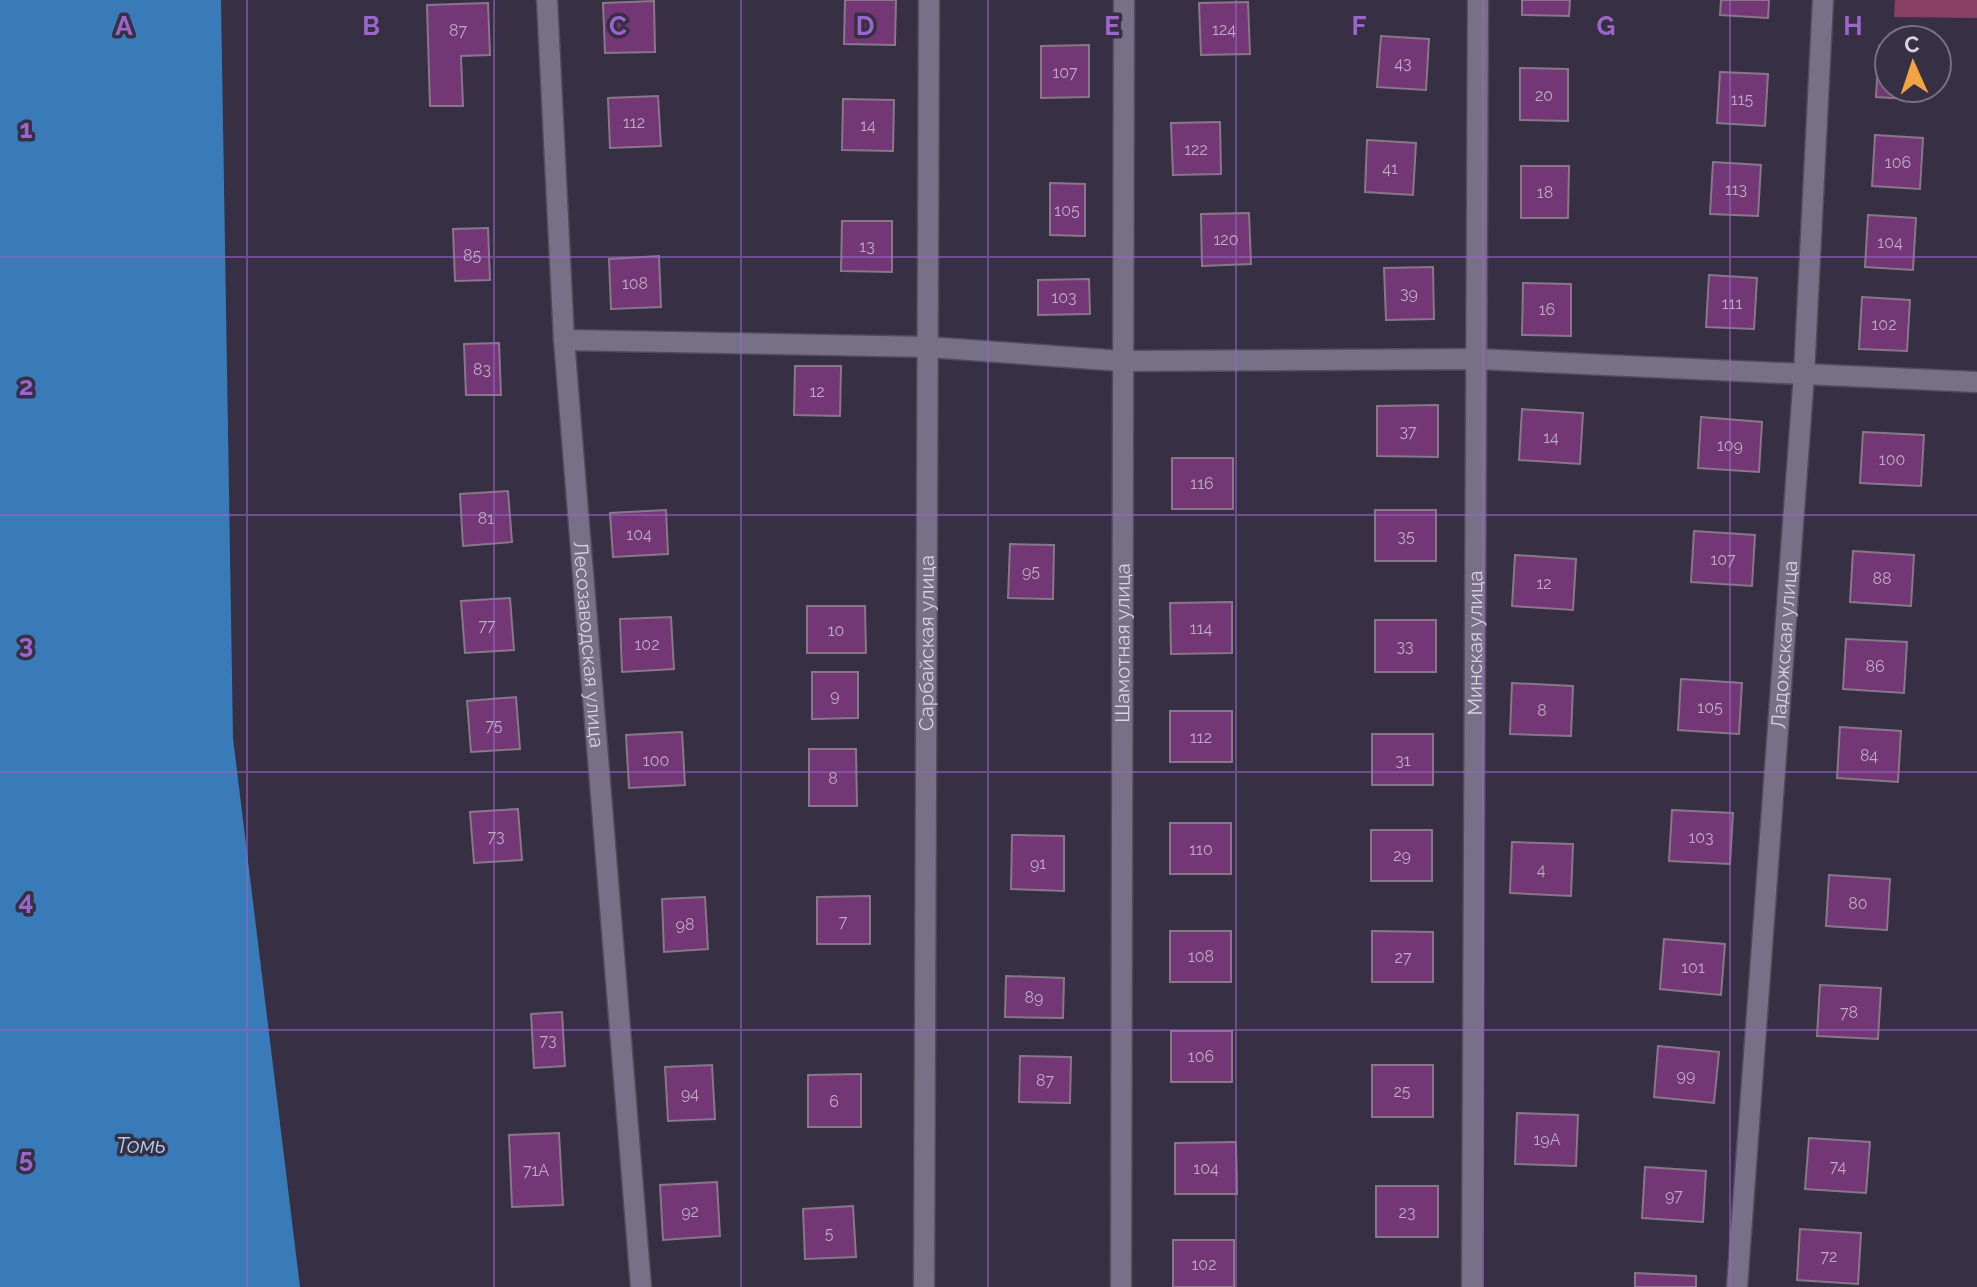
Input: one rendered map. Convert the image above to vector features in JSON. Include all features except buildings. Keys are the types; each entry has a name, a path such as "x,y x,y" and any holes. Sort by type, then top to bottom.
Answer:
{"street":[{"name":"Лесозаводская улица","path":"547,0 564,340 641,1287"},
{"name":"Сарбайская улица","path":"924,1287 929,0"},
{"name":"Шамотная улица","path":"1121,1287 1124,0"},
{"name":"Минская улица","path":"1472,1287 1478,0"},
{"name":"Ладожская улица","path":"1737,1287 1804,374 1823,0"},
{"path":"564,340 928,347 1122,361 1476,359 1977,382"}],"shaded area":[{"path":"1895,0 1977,0 1977,18 1894,17"}],"water":[{"name":"Томь","path":"0,0 221,0 233,738 300,1287 0,1287"}]}
